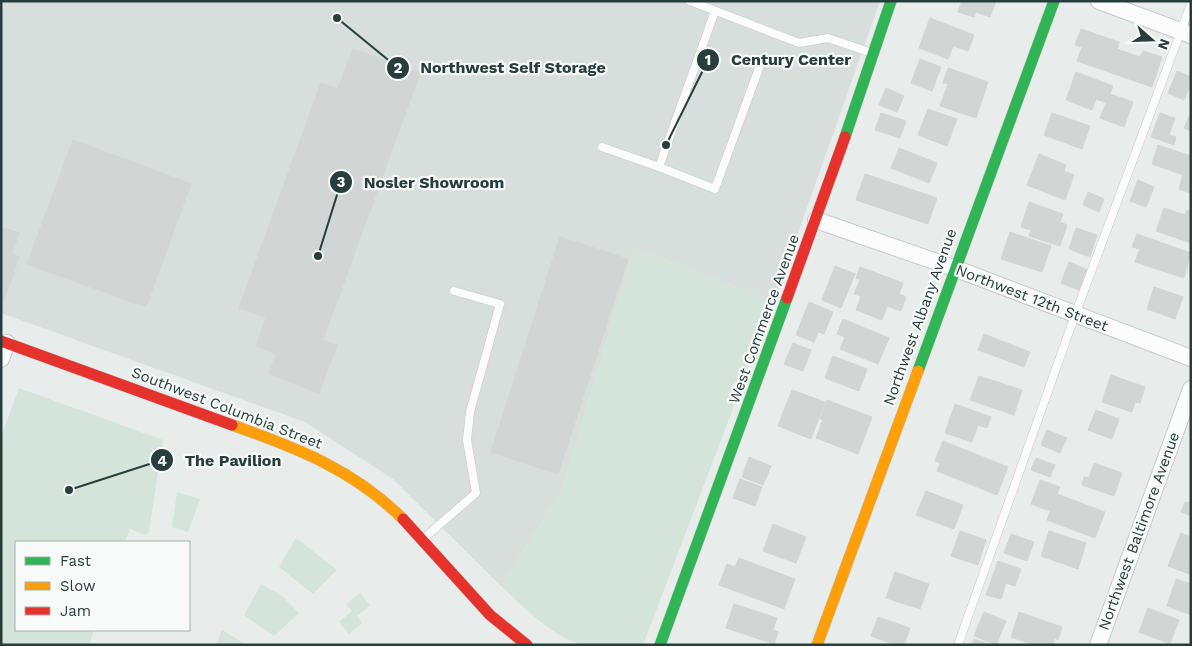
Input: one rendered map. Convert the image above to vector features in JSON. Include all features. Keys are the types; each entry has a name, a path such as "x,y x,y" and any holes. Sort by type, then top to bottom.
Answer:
{"street":[{"name":"West Commerce Avenue","path":"660,645 816,220 891,1"},
{"name":"Northwest Albany Avenue","path":"817,645 954,268 1054,1"},
{"path":"1100,1 1186,33"},
{"name":"Northwest 12th Street","path":"816,220 954,268 1191,358"},
{"path":"1,359 4,342"},
{"name":"Southwest Columbia Street","path":"4,342 301,450 335,466 367,487 394,510 492,617 527,645"},
{"name":"Northwest Baltimore Avenue","path":"1098,645 1191,389"}],"lane":[{"path":"690,1 799,43 828,38 874,54"},
{"path":"958,645 1075,315 1186,33 1191,4"},
{"path":"659,167 715,11"},
{"path":"602,147 716,189 763,56"},
{"path":"422,540 476,493 467,440 470,412 500,304 454,291"}],"shaded area":[{"path":"1,1 880,1 774,301 634,248 562,490 501,586 393,479 305,422 1,313"},
{"path":"634,248 774,301 643,645 585,645 574,642 551,630 501,586 562,490"},
{"path":"19,388 163,440 149,532 145,535 130,529 125,541 15,541 15,631 94,631 89,645 1,645 1,437"},
{"path":"177,492 200,499 188,532 172,527"},
{"path":"296,538 337,570 313,594 279,567"},
{"path":"261,584 282,596 299,613 274,636 244,615"},
{"path":"360,593 370,605 357,616 362,623 349,634 339,622 352,611 346,604"},
{"path":"222,630 247,645 216,645"}],"building":[{"path":"962,1 996,1 990,17 976,12 974,17 958,12"},
{"path":"930,18 974,35 968,51 953,46 948,59 919,48"},
{"path":"1081,29 1119,42 1117,49 1140,57 1143,51 1162,57 1152,87 1077,61 1082,47 1075,45"},
{"path":"353,49 420,73 323,340 337,345 319,393 269,374 276,354 256,346 266,318 239,308 321,83 338,89"},
{"path":"920,59 941,67 932,91 911,83"},
{"path":"948,68 988,82 976,118 940,106 948,84 943,83"},
{"path":"1177,71 1191,77 1191,84 1184,100 1168,93"},
{"path":"1076,72 1113,86 1110,94 1133,102 1124,127 1100,118 1106,103 1096,99 1092,110 1066,100"},
{"path":"886,88 904,96 897,112 879,105"},
{"path":"928,109 957,119 947,146 918,135"},
{"path":"1191,112 1191,131 1184,128"},
{"path":"881,113 906,121 900,138 875,130"},
{"path":"1052,113 1090,126 1082,149 1044,135"},
{"path":"1160,113 1175,118 1169,135 1176,137 1174,145 1151,137"},
{"path":"73,140 191,184 146,307 27,264"},
{"path":"1158,145 1191,156 1191,193 1179,189 1183,175 1152,164"},
{"path":"899,148 937,163 929,183 891,168"},
{"path":"1039,154 1066,165 1064,171 1074,175 1065,200 1027,185"},
{"path":"865,174 937,198 928,224 856,200"},
{"path":"1138,180 1154,187 1146,207 1130,201"},
{"path":"1088,192 1104,199 1099,212 1083,205"},
{"path":"1029,202 1063,214 1060,222 1067,225 1060,246 1029,236 1031,230 1021,227"},
{"path":"1164,208 1185,215 1187,210 1191,212 1191,243 1156,231"},
{"path":"1,227 19,233 12,254 19,257 4,300 1,299"},
{"path":"1076,228 1097,235 1090,257 1069,249"},
{"path":"1010,232 1051,246 1042,272 1001,259"},
{"path":"1137,234 1191,253 1184,278 1135,262 1140,249 1132,247"},
{"path":"560,237 628,259 558,474 491,452"},
{"path":"1069,262 1088,270 1079,290 1061,283"},
{"path":"835,266 855,274 841,308 822,300"},
{"path":"860,267 903,283 899,294 906,297 901,311 887,306 882,320 856,310 861,296 854,294 860,280 856,278"},
{"path":"1154,287 1183,297 1175,319 1147,309"},
{"path":"809,302 833,312 824,334 818,332 814,342 796,335"},
{"path":"843,319 889,338 878,364 840,349 845,337 837,334"},
{"path":"984,334 1030,352 1024,367 978,350"},
{"path":"793,343 811,350 803,371 784,364"},
{"path":"833,356 867,369 859,391 825,378"},
{"path":"1111,375 1145,387 1140,403 1135,402 1132,412 1102,402"},
{"path":"979,376 1022,390 1014,415 970,400"},
{"path":"792,390 825,402 811,439 778,426"},
{"path":"827,400 872,417 858,454 816,438 823,420 820,419"},
{"path":"955,404 991,417 987,428 978,425 972,442 945,433"},
{"path":"1096,410 1119,419 1112,439 1088,430"},
{"path":"1047,430 1067,438 1060,453 1041,445"},
{"path":"943,441 1008,467 997,495 937,471 940,463 935,461"},
{"path":"749,457 771,466 763,485 742,477"},
{"path":"1036,458 1055,465 1050,477 1031,470"},
{"path":"1094,463 1122,473 1114,496 1082,485 1084,477 1089,478"},
{"path":"740,479 762,487 755,506 733,498"},
{"path":"1040,480 1060,487 1057,494 1105,512 1095,538 1047,520 1050,511 1031,504"},
{"path":"926,491 963,505 954,529 916,515"},
{"path":"1185,502 1191,503 1191,516 1181,512"},
{"path":"773,524 806,537 796,563 763,551"},
{"path":"960,531 986,540 978,565 951,556"},
{"path":"1049,531 1086,543 1078,569 1041,556"},
{"path":"1181,533 1191,537 1189,574 1168,566"},
{"path":"1011,534 1034,542 1027,561 1004,553"},
{"path":"739,558 795,579 784,609 719,585 727,564 735,567"},
{"path":"998,561 1021,569 1015,586 1006,583 1001,599 986,595"},
{"path":"895,572 929,584 920,609 886,598"},
{"path":"1176,579 1191,584 1191,615 1167,606"},
{"path":"734,604 777,618 773,630 778,632 774,644 726,628"},
{"path":"1148,608 1179,620 1170,644 1139,632"},
{"path":"984,612 1006,621 996,645 974,636"},
{"path":"1019,612 1062,627 1058,640 1055,638 1052,645 1034,645 1011,637"},
{"path":"878,617 910,628 904,645 895,645 871,636"},
{"path":"974,639 991,645 972,645"}],"traffic: fast":[{"path":"845,137 891,1"},
{"path":"918,371 1054,1"},
{"path":"660,645 787,298"}],"traffic: slow":[{"path":"817,645 918,371"},
{"path":"232,425 279,442 324,462 365,487 403,519"}],"traffic: jam":[{"path":"787,298 845,137"},
{"path":"1,341 232,425"},
{"path":"403,519 490,615 527,645"}],"place":[{"name":"Northwest Self Storage","path":"337,18"},
{"name":"Century Center","path":"666,145"},
{"name":"Nosler Showroom","path":"318,256"},
{"name":"The Pavilion","path":"69,490"}]}
